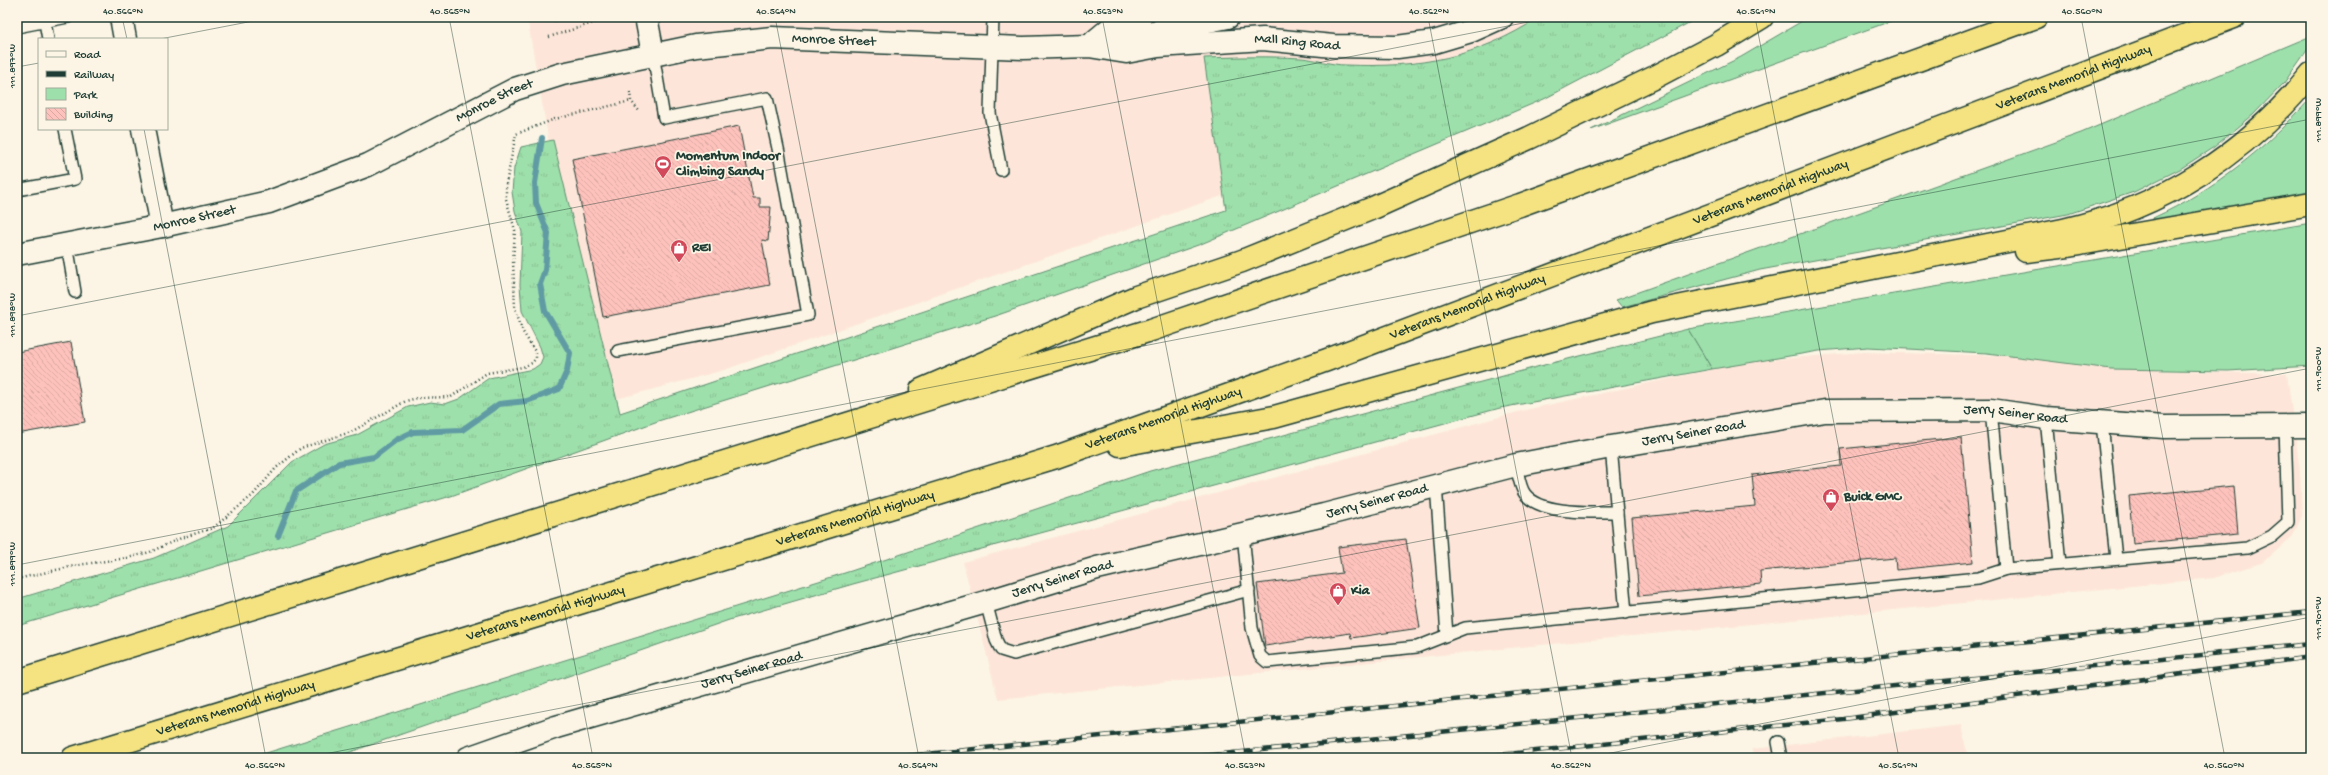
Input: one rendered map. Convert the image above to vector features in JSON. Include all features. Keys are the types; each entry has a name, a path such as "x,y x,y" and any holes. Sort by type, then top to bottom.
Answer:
{"highway":[{"path":"811,437 1136,297 1242,261 1373,208 1529,138 1655,77 1716,45 1762,17"},
{"path":"17,681 1144,333 1520,205 2036,17"},
{"name":"Veterans Memorial Highway","path":"73,758 1056,457 1327,360 2234,17"},
{"path":"1056,457 1274,417 1652,312 2080,226 2141,206 2183,185 2231,153 2270,119 2311,74"},
{"path":"1880,267 2068,246 2311,204"}],"street":[{"path":"121,17 125,38"},
{"path":"646,17 653,54"},
{"path":"1089,46 1119,21 1140,17"},
{"path":"1089,46 1132,35 1228,17"},
{"name":"Mall Ring Road","path":"991,47 1055,48 1089,46 1126,52 1158,46 1263,39 1333,46 1397,47 1434,42 1471,31 1502,17"},
{"name":"Monroe Street","path":"17,254 162,226 269,202 312,188 368,165 515,89 562,74 653,54 734,40 772,38 991,47"},
{"path":"143,130 162,226"},
{"name":"Jerry Seiner Road","path":"468,758 564,725 986,602 1097,568 1516,465 1611,447 1825,411 1991,410 2046,418 2164,427 2311,426"}],"lane":[{"path":"17,27 44,19 68,17"},
{"path":"993,17 990,113 1001,170"},
{"path":"44,19 48,38"},
{"path":"618,351 808,315 779,153 766,98 664,118 653,54"},
{"path":"17,190 75,179 65,130"},
{"path":"67,244 75,292"},
{"path":"1991,410 2006,569"},
{"path":"2046,418 2060,564"},
{"path":"2102,423 2116,559"},
{"path":"1244,533 1256,646 1260,656 1267,662 1417,646 1465,628 1978,578 2006,569 2247,548 2272,536 2288,522 2285,426"},
{"path":"1611,447 1626,612"},
{"path":"1516,465 1525,494 1542,506 1582,512 1617,512"},
{"path":"1436,485 1447,635"},
{"path":"986,602 996,640 1002,650 1014,654 1249,590"},
{"path":"1778,742 1780,758"}],"path":[{"path":"549,37 612,17 616,23"},
{"path":"630,92 632,100 640,112"},
{"path":"17,579 78,565 135,556 213,528 254,495 276,468 301,448 351,432 406,400 417,398 451,397 487,373 523,367 532,363 536,358 536,353 524,332 515,308 513,266 515,230 506,199 506,184 516,134 555,119 632,100"},
{"path":"1360,756 1368,755 1369,758"}],"shaded area":[{"path":"527,17 1661,17 1448,117 724,370 595,405"},
{"path":"1862,352 2018,356 2111,369 2287,374 2300,471 2302,516 2293,536 2264,562 2214,578 998,699 963,562 1525,410 1745,362"},
{"path":"1961,725 1968,758 1753,758 1752,749"}],"green space":[{"path":"1540,17 1700,17 1544,99 1201,244 998,315 658,421 451,496 17,626 17,599 154,558 228,526 292,462 324,444 357,435 408,407 430,402 445,404 459,399 489,378 533,369 540,364 543,357 540,347 522,311 520,285 522,232 515,211 512,192 514,168 521,147 553,140 620,413 1226,210 1204,58 1289,57 1346,65 1399,65 1447,58 1470,51 1517,31"},
{"path":"1809,17 1902,17 1591,130 1741,57"},
{"path":"2311,36 2310,46 2284,83 2253,115 2214,147 2180,169 2134,192 2068,214 1760,270 1622,307 1616,300 2081,133"},
{"path":"2311,98 2311,195 2156,223 2153,218 2175,207 2218,181 2257,151"},
{"path":"2311,223 2311,366 2228,371 2111,369 1987,353 1868,347 1819,351 1712,369 1688,329"},
{"path":"1688,329 1712,369 1500,408 853,584 729,620 333,758 250,758 851,571 1150,471 1544,365"}],"building":[{"path":"739,126 753,198 760,198 760,207 771,207 768,241 762,240 770,285 603,317 572,159"},
{"path":"71,342 85,422 17,434 17,352"},
{"name":"Buick GMC","path":"1961,437 1973,562 1896,570 1895,558 1760,571 1761,584 1639,596 1632,518 1755,506 1752,475 1841,466 1840,449"},
{"path":"2234,486 2238,534 2133,544 2129,496"},
{"name":"Kia","path":"1406,539 1420,628 1351,638 1350,633 1265,646 1257,584 1342,573 1338,547"}],"waterway":[{"path":"278,536 296,491 339,463 374,457 396,440 413,432 462,430 499,404 527,401 559,389 567,371 570,353 545,311 540,284 545,270 548,233 536,203 535,183 542,138"}],"railway":[{"path":"887,758 2311,612"},
{"path":"1182,758 2311,644"},
{"path":"1469,758 1843,719 2311,657"}],"place":[{"name":"Momentum Indoor Climbing Sandy","path":"663,179"},
{"name":"REI","path":"679,263"},
{"name":"Buick GMC","path":"1831,512"},
{"name":"Kia","path":"1338,606"}]}
